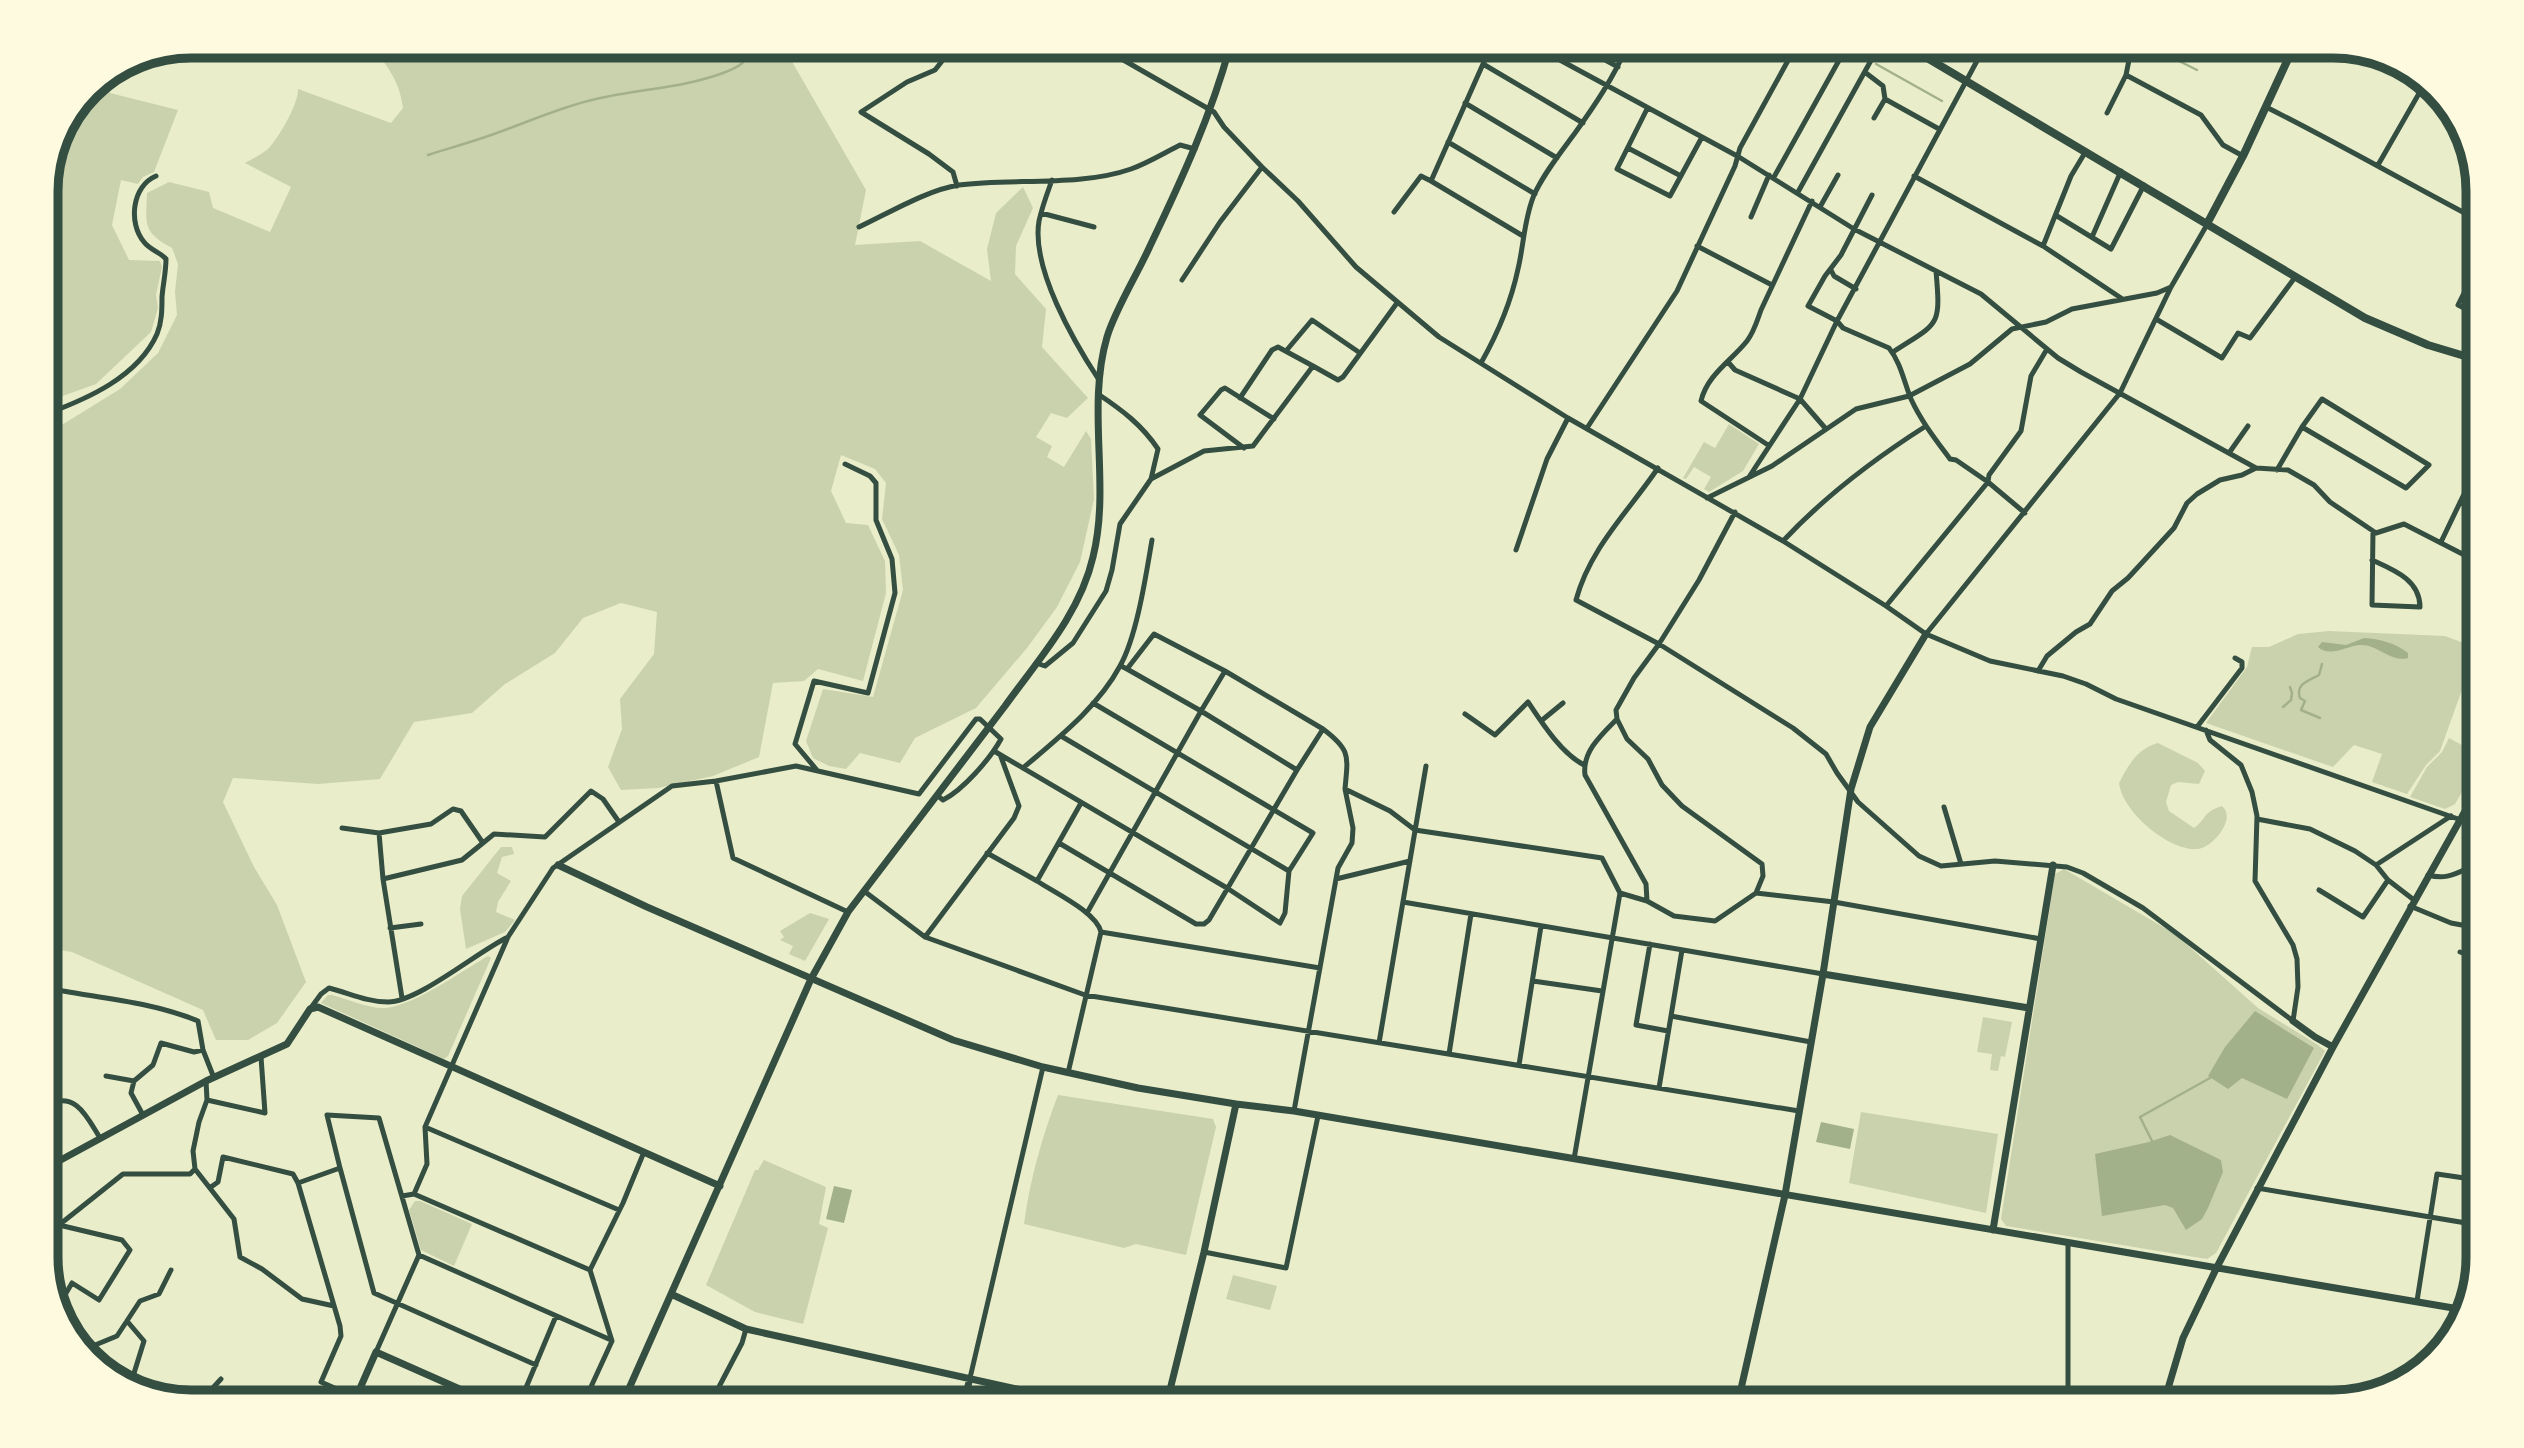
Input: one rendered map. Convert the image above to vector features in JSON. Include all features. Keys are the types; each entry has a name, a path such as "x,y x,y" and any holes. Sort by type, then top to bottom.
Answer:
{"main road":[{"path":"1930,58 2392,331 2466,356"},
{"path":"2208,222 2243,156 2288,58"}],"street":[{"path":"944,58 935,70 907,82 862,112 953,172 957,186"},
{"path":"1120,58 1210,110 1342,248 1346,257 1439,337 1568,418 1783,541 1926,634 1990,662 2087,684 2116,698 2466,821"},
{"path":"628,1390 811,979 848,912 1036,663 1067,620 1081,593 1093,559 1100,525 1098,394 1108,335 1195,149 1226,58"},
{"path":"1431,181 1486,58"},
{"path":"1555,58 1739,157 1854,229 1981,293 2047,349 2081,372 2256,468 2288,470 2314,485 2330,502 2376,533 2404,524 2466,556"},
{"path":"1602,58 1618,67"},
{"path":"1481,363 1500,328 1518,270 1535,194 1583,123 1621,58"},
{"path":"1587,428 1677,291 1739,157 1740,148 1789,58"},
{"path":"1751,217 1840,58"},
{"path":"1798,192 1873,58"},
{"path":"1749,477 1800,399 1837,321 1978,58"},
{"path":"2107,113 2126,75 2129,58"},
{"path":"1483,64 1583,123"},
{"path":"1866,73 1882,86 1885,99 1874,118"},
{"path":"2126,75 2201,115 2223,145 2243,156"},
{"path":"2378,165 2420,91"},
{"path":"1885,99 1939,129"},
{"path":"1465,103 1557,158"},
{"path":"2266,107 2466,214"},
{"path":"1647,108 1617,169 1670,196 1702,137"},
{"path":"1448,142 1535,194"},
{"path":"859,227 918,199 957,186 1107,175 1132,169 1180,145 1195,149"},
{"path":"1628,148 1681,176"},
{"path":"2043,246 2071,176 2086,150"},
{"path":"1182,280 1220,222 1262,167"},
{"path":"2092,237 2121,171"},
{"path":"1820,207 1838,175"},
{"path":"58,409 95,393 116,379 138,360 157,334 163,308 166,259 141,239 135,213 139,188 145,181 156,176"},
{"path":"1394,212 1421,176 1524,236"},
{"path":"1914,176 2043,246 2121,298"},
{"path":"1052,180 1041,213 1038,243 1052,294 1064,321 1099,380"},
{"path":"2057,216 2111,249 2144,185"},
{"path":"1872,195 1808,306 1837,321 1843,328 1889,348 1909,387 1909,396 1926,426 1950,459 1956,460 1988,482 2025,513"},
{"path":"1768,445 1701,401 1704,388 1748,340 1812,201"},
{"path":"1041,213 1094,227"},
{"path":"1741,1390 1785,1195 1835,902 1851,789 1870,727 1926,634 2120,393 2171,288 2208,222"},
{"path":"1697,246 1772,285"},
{"path":"1831,270 1834,276 1856,289"},
{"path":"1892,352 1927,330 1936,321 1939,308 1936,271"},
{"path":"2156,319 2222,358 2238,333 2250,338 2296,276"},
{"path":"1706,498 1772,466 1856,409 1909,396 1969,364 2012,329 2046,322 2072,309 2171,288"},
{"path":"2466,289 2458,305 2466,309"},
{"path":"1240,398 1272,350 1278,347 1338,380 1343,377 1397,303"},
{"path":"1286,351 1312,320 1360,353"},
{"path":"1886,606 1988,482 1989,475 2021,431 2031,376 2047,349"},
{"path":"1728,362 1735,370 1800,399 1826,429"},
{"path":"1151,479 1204,451 1253,446 1313,366"},
{"path":"1244,448 1200,415 1225,388 1274,419"},
{"path":"1036,663 1045,666 1073,643 1106,591 1120,524 1151,479 1158,449 1146,431 1098,394"},
{"path":"2277,470 2302,426 2322,398 2429,465 2406,488 2302,426"},
{"path":"1516,550 1546,459 1568,418"},
{"path":"1783,541 1812,509 1926,426"},
{"path":"2229,453 2248,426"},
{"path":"816,769 795,744 814,681 869,693 895,593 892,559 876,520 876,483 870,476 845,464"},
{"path":"1658,468 1595,553 1582,577 1576,600 1659,644 1793,728 1826,754 1858,802 1919,856 1941,866 1995,861 2053,865 2083,873 2143,908 2293,1021 2333,1047"},
{"path":"2038,671 2047,656 2090,624 2112,591 2128,578 2174,528 2188,503 2197,494 2220,480 2242,475 2256,468"},
{"path":"2441,542 2466,490"},
{"path":"2460,502 2466,505"},
{"path":"1620,892 1647,901 1674,916 1715,921 1756,893 1763,876 1762,864 1682,806 1662,785 1648,758 1627,739 1617,719 1616,710 1699,580 1735,513"},
{"path":"2372,561 2408,580 2420,596 2420,607 2372,605 2372,561 2373,531"},
{"path":"1124,667 1152,540"},
{"path":"1023,768 1061,736 1154,634 1225,671 1340,742 1349,756 1345,789 1353,828 1352,843 1338,868 1294,1111"},
{"path":"2197,727 2242,668 2242,662 2235,658"},
{"path":"1124,667 1297,770"},
{"path":"1087,913 1225,671"},
{"path":"1465,714 1495,735 1528,702 1574,760 1584,765"},
{"path":"994,751 1227,888 1280,923 1285,913 1289,871 1313,833 1093,703"},
{"path":"1541,721 1563,704"},
{"path":"414,1194 427,1164 425,1127 508,937 553,868 672,786 716,781 796,765 919,794 976,719 980,719 1001,739 994,751 957,793 943,800 938,796"},
{"path":"1617,719 1595,742 1584,765 1585,775 1646,884 1647,901"},
{"path":"1059,842 1196,924 1204,924 1209,920 1323,730"},
{"path":"2206,730 2210,740 2241,765 2252,792 2257,819 2255,881 2293,945 2297,959 2298,987 2293,1021"},
{"path":"1061,736 1289,871"},
{"path":"925,937 1014,818 1019,806 1001,755"},
{"path":"1379,1043 1426,766"},
{"path":"716,781 733,858 848,912"},
{"path":"1345,789 1390,811 1415,830 1602,858 1620,892 1574,1159"},
{"path":"383,879 461,860 494,834 545,837 591,791 603,799 620,822"},
{"path":"1037,881 1081,803"},
{"path":"1944,807 1961,864"},
{"path":"342,828 379,833 430,824 453,809 461,811 483,843"},
{"path":"2168,1390 2183,1338 2257,1188 2466,809"},
{"path":"2376,865 2451,816"},
{"path":"2257,819 2310,829 2355,851 2376,865 2412,903 2451,923 2466,926"},
{"path":"379,833 383,879 402,998"},
{"path":"987,853 1037,881 1099,923 1101,932 1068,1073"},
{"path":"1336,879 1410,861"},
{"path":"1993,1230 2053,865"},
{"path":"558,866 953,1040 1044,1068 1236,1104 1294,1111 2456,1308"},
{"path":"2428,875 2440,878 2466,869"},
{"path":"2319,890 2363,917 2388,880"},
{"path":"864,891 925,937 1085,995 1799,1111"},
{"path":"1756,893 1835,902 2040,939"},
{"path":"1403,902 2029,1008"},
{"path":"1449,1054 1472,914"},
{"path":"390,928 421,924"},
{"path":"1519,1066 1542,926"},
{"path":"1101,932 1320,968"},
{"path":"58,1161 206,1081 287,1044 321,994 329,988 364,1000 391,1002 431,986 508,937"},
{"path":"1650,944 1636,1025 1668,1031"},
{"path":"1659,1088 1682,950"},
{"path":"2460,952 2466,954"},
{"path":"1532,981 1602,991"},
{"path":"58,990 128,1000 198,1021 203,1050 214,1077"},
{"path":"310,1009 318,1007 720,1186"},
{"path":"1671,1017 1811,1042"},
{"path":"143,1115 131,1093 134,1081 153,1065 160,1043 194,1052 203,1050"},
{"path":"207,1100 265,1113 261,1058"},
{"path":"967,1390 1044,1068"},
{"path":"106,1076 134,1081"},
{"path":"206,1081 207,1100 192,1151 195,1168 234,1219 240,1257 262,1269 302,1299 334,1306"},
{"path":"58,1100 69,1101 78,1106 100,1138"},
{"path":"1170,1390 1204,1252 1236,1104"},
{"path":"359,1390 398,1303 419,1255 379,1118 327,1115 374,1293 398,1303 536,1365"},
{"path":"1204,1252 1286,1268 1318,1116"},
{"path":"425,1127 619,1210"},
{"path":"589,1390 612,1340 590,1270 644,1152"},
{"path":"211,1187 218,1182 223,1157 293,1174 298,1182 341,1336 321,1382 336,1390"},
{"path":"59,1225 123,1174 190,1174 195,1168"},
{"path":"298,1182 340,1168"},
{"path":"2417,1301 2437,1174 2466,1178"},
{"path":"2257,1188 2466,1223"},
{"path":"402,1196 414,1194 590,1270"},
{"path":"59,1225 122,1240 130,1250 99,1300 72,1283 64,1297"},
{"path":"2068,1243 2068,1390"},
{"path":"419,1255 612,1340"},
{"path":"92,1346 117,1336 140,1301 159,1294 171,1270"},
{"path":"671,1294 746,1329 1022,1390"},
{"path":"525,1390 556,1316"},
{"path":"127,1321 144,1341 132,1376"},
{"path":"718,1390 742,1343 746,1329"},
{"path":"376,1352 462,1390"},
{"path":"210,1390 220,1379"}],"shaded area":[{"path":"381,58 790,58 866,190 855,245 920,241 991,281 987,249 996,213 1023,187 1033,208 1016,246 1015,274 1046,309 1042,347 1088,398 1067,418 1051,413 1036,437 1052,446 1047,457 1064,467 1086,431 1091,439 1094,499 1080,562 1057,607 1027,648 976,708 915,738 900,763 860,753 846,769 829,766 813,758 806,741 823,689 873,697 903,590 899,555 882,519 886,483 875,469 841,455 831,491 846,523 868,525 885,561 886,593 863,681 818,669 804,681 773,683 759,757 713,776 658,788 621,790 608,767 622,729 620,699 654,654 657,612 621,603 583,618 555,653 505,684 472,713 414,722 380,779 318,784 233,778 223,802 254,867 277,905 306,982 277,1023 248,1040 216,1040 203,1010 72,952 58,950 58,426 120,389 158,353 177,315 175,292 178,264 172,248 155,237 148,226 147,193 169,182 209,192 213,208 270,232 291,187 245,163 273,143 292,111 298,89 391,123 403,108 396,82"},
{"path":"113,83 110,93 178,110 154,172 143,177 138,184 121,180 112,225 129,260 160,261 162,267 156,295 158,308 151,332 96,384 58,398 58,182 62,157 76,124 85,110"},
{"path":"1729,424 1759,444 1743,471 1709,492 1704,489 1711,477 1694,467 1686,479 1683,478 1704,442 1715,448"},
{"path":"2329,631 2445,636 2466,644 2466,679 2440,751 2426,765 2407,794 2372,782 2382,754 2354,745 2333,767 2206,723 2247,667 2252,647 2269,647 2298,634"},
{"path":"2364,638 2393,644 2408,653 2408,658 2396,658 2367,645 2333,651 2318,647 2322,642 2346,645"},
{"path":"2449,738 2466,747 2466,785 2455,804 2445,809 2410,797 2427,767 2442,752"},
{"path":"2158,743 2198,763 2205,771 2199,784 2178,782 2171,785 2166,802 2169,811 2194,828 2215,809 2222,806 2226,811 2225,825 2210,844 2197,849 2185,848 2160,836 2137,817 2122,794 2119,783 2130,764 2144,749"},
{"path":"501,847 512,847 514,854 502,857 497,873 511,881 498,902 496,912 515,920 505,932 466,949 460,909 462,896"},
{"path":"2064,869 2175,934 2258,1008 2325,1051 2216,1253 2207,1259 2006,1226 2001,1219 2055,874"},
{"path":"810,913 829,919 805,961 789,954 793,946 780,940 784,937 780,931"},
{"path":"488,956 491,958 448,1056 444,1059 321,1003 328,995 332,995 373,1007 398,1005 425,994"},
{"path":"2255,1011 2314,1048 2287,1099 2242,1078 2228,1089 2208,1076 2225,1047"},
{"path":"1983,1017 2012,1022 2005,1057 2001,1056 1998,1071 1990,1070 1992,1054 1977,1052"},
{"path":"1058,1095 1213,1119 1216,1127 1186,1255 1136,1244 1124,1248 1024,1224 1037,1158"},
{"path":"1861,1112 1998,1134 1986,1213 1849,1183"},
{"path":"1821,1122 1854,1129 1850,1149 1816,1142"},
{"path":"2170,1135 2221,1160 2223,1172 2202,1219 2186,1230 2173,1208 2165,1205 2102,1216 2095,1154"},
{"path":"764,1160 826,1187 819,1224 828,1228 803,1324 755,1312 706,1285 755,1170 758,1170"},
{"path":"834,1186 852,1190 844,1223 826,1219"},
{"path":"415,1201 472,1224 454,1266 421,1250 409,1210"},
{"path":"1233,1275 1277,1286 1270,1310 1226,1299"}],"waterway":[{"path":"428,155 584,102 708,78 733,69 747,58"},
{"path":"1865,58 1869,60"},
{"path":"2173,58 2197,70"},
{"path":"1876,64 1942,101"},
{"path":"2320,718 2301,710 2305,701 2300,698 2299,689 2319,675 2322,664"},
{"path":"2283,707 2291,700 2290,687"},
{"path":"2152,1141 2140,1117 2210,1078"}]}
